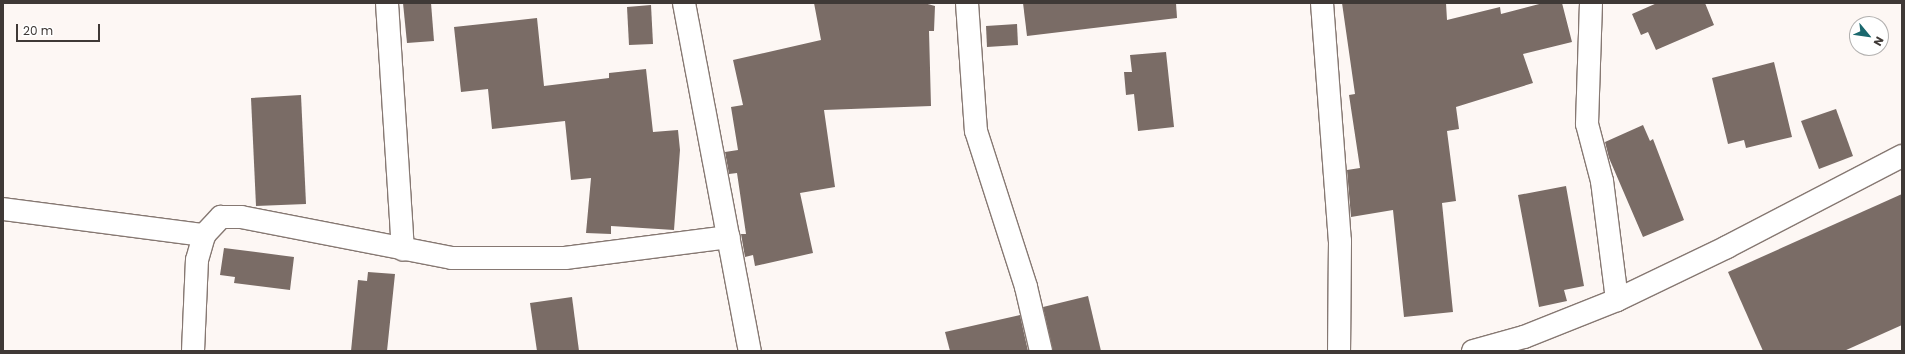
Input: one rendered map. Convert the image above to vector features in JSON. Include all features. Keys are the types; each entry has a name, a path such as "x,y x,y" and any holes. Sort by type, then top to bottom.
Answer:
{"street":[{"path":"387,3 403,249"},
{"path":"684,3 750,351"},
{"path":"967,3 976,131 1026,287 1041,351"},
{"path":"1322,3 1340,241 1339,351"},
{"path":"1591,3 1587,124 1602,181 1617,300"},
{"path":"1473,351 1526,344 1727,247 1902,156"},
{"path":"3,209 204,235"},
{"path":"193,351 197,260 204,235 221,217 241,217 452,258 565,258 729,237"}],"building":[{"path":"403,3 431,3 434,41 407,43"},
{"path":"814,3 924,3 935,6 934,31 929,31 931,106 824,110 835,187 800,193 813,253 755,266 753,255 745,257 741,234 746,234 737,173 729,174 725,152 738,150 731,107 743,105 733,60 821,40"},
{"path":"1023,3 1176,3 1177,18 1027,36"},
{"path":"1342,3 1446,3 1447,20 1500,7 1501,14 1543,3 1562,3 1572,42 1523,54 1533,83 1456,107 1459,129 1447,131 1456,201 1442,203 1453,312 1404,317 1393,210 1351,217 1347,170 1360,168 1349,95 1355,94"},
{"path":"1657,3 1705,3 1714,25 1656,50 1648,32 1641,35 1632,14"},
{"path":"651,5 653,44 629,45 627,7"},
{"path":"537,18 544,86 609,78 609,73 646,69 653,132 678,130 680,150 674,230 611,226 611,234 586,233 591,178 571,180 565,121 492,129 488,89 461,92 454,27"},
{"path":"1017,24 1018,45 987,47 986,26"},
{"path":"1166,52 1174,127 1138,131 1134,94 1126,95 1124,72 1132,72 1130,55"},
{"path":"1774,62 1792,137 1746,148 1744,140 1728,144 1712,78"},
{"path":"301,95 306,204 256,206 251,98"},
{"path":"1836,109 1853,156 1819,169 1801,121"},
{"path":"1643,125 1650,141 1653,139 1684,220 1643,237 1609,158 1605,142"},
{"path":"1566,186 1584,286 1564,290 1567,301 1539,307 1518,195"},
{"path":"1902,194 1902,325 1844,351 1763,351 1728,272"},
{"path":"224,248 294,257 290,290 234,283 235,277 220,275"},
{"path":"368,272 395,274 387,351 351,351 358,280 367,281"},
{"path":"1088,296 1101,351 1053,351 1043,307"},
{"path":"572,297 579,351 537,351 530,303"},
{"path":"1020,315 1028,351 950,351 945,332"}]}
